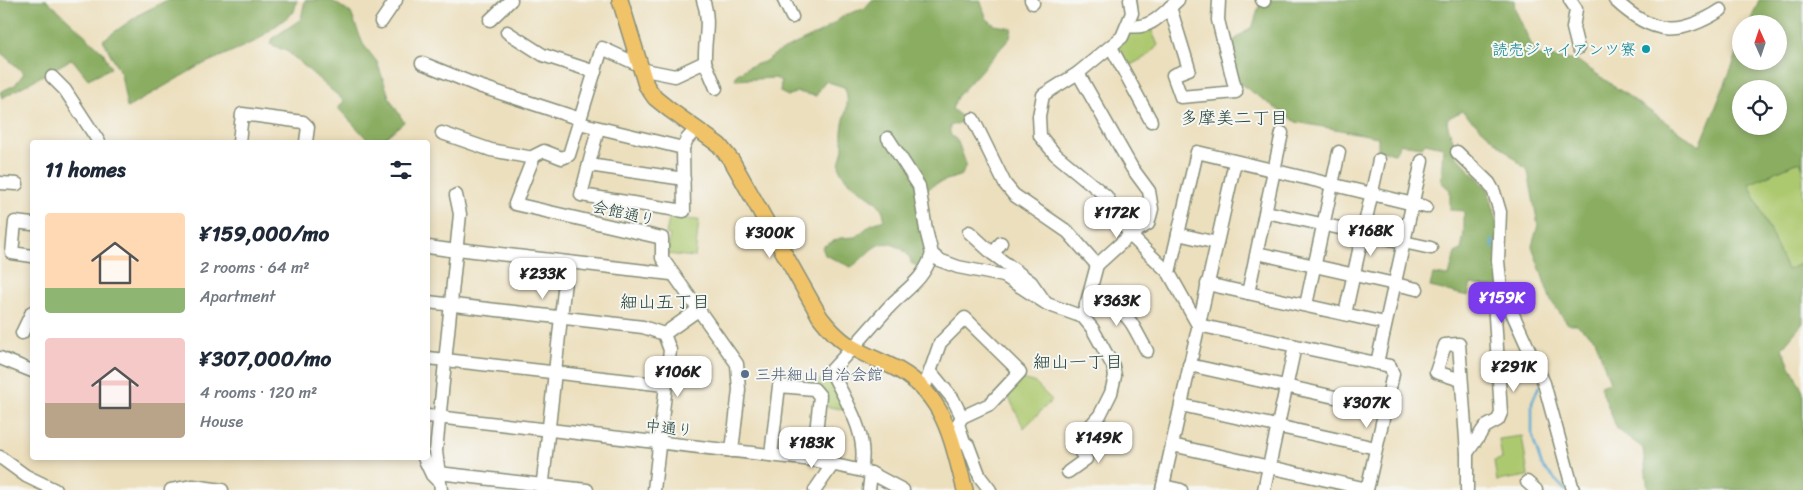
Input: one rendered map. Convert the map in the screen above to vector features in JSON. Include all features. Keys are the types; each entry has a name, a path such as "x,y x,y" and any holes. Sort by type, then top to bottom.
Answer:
{"main road":[{"path":"620,0 639,67 646,85 655,98 719,145 732,161 820,316 834,335 852,349 891,367 909,377 924,389 944,416 965,490"}],"street":[{"path":"381,22 396,0"},
{"path":"490,20 511,0"},
{"path":"703,0 709,22 704,43 705,62 716,88"},
{"path":"784,0 792,17"},
{"path":"1130,0 1132,13 1129,26 1122,37 1078,73 1043,96 1039,116 1040,136 1055,154 1106,196 1130,235 1169,273 1198,325 1390,366 1393,374 1367,490 1172,446"},
{"path":"1129,26 1137,27 1154,22 1174,4 1189,69 1173,75 1181,97 1236,92 1218,20 1219,0"},
{"path":"1570,0 1576,9 1573,28 1578,48"},
{"path":"1615,0 1642,21 1670,28 1700,24 1721,10"},
{"path":"507,32 543,55 595,72"},
{"path":"1110,47 1152,121"},
{"path":"442,133 491,150 533,157 544,151 562,158 569,155 602,48 639,67 675,76 705,62"},
{"path":"422,63 598,129 683,148"},
{"path":"1078,73 1132,168 1149,191 1152,210 1148,224 1130,235 1097,265 1083,317"},
{"path":"52,77 66,90 98,140"},
{"path":"239,140 242,114 303,122 308,127 306,140"},
{"path":"973,119 1005,184 1014,195 1068,232 1097,265"},
{"path":"598,129 581,195 684,211 683,148 687,138 697,128"},
{"path":"1248,292 1282,133"},
{"path":"869,490 854,413 831,371 889,307 919,279 928,265 932,254 919,186 888,138"},
{"path":"1169,273 1197,152 1426,207"},
{"path":"1306,305 1338,152"},
{"path":"1457,152 1488,183 1494,192 1500,212 1498,261 1502,300 1511,310 1544,383 1573,490"},
{"name":"会館通り","path":"533,157 515,204 662,238 662,258 737,364 739,390 732,450"},
{"path":"1345,314 1379,160"},
{"path":"1377,363 1402,242 1422,161"},
{"path":"1181,490 1163,488 1235,162"},
{"path":"589,165 684,179"},
{"path":"0,183 18,184"},
{"path":"441,490 433,417 444,360 457,250 460,214 456,195"},
{"path":"1266,212 1431,248"},
{"path":"30,224 15,222 12,253 30,256"},
{"path":"969,232 992,254 1031,282 1046,304"},
{"path":"1178,234 1217,243"},
{"path":"992,254 1001,243"},
{"path":"430,247 672,274"},
{"path":"932,254 940,260 958,267 1004,276 1046,304 1083,317 1092,328 1113,366 1115,376 1111,393 1100,415 1084,433 1072,442 1086,459 1068,472"},
{"path":"1257,254 1417,289"},
{"path":"542,487 567,263"},
{"path":"1207,284 1386,323"},
{"path":"1467,454 1485,427 1498,420 1501,413 1494,300 1502,300"},
{"path":"430,302 561,316 658,332 698,310"},
{"path":"1086,304 1114,308 1126,314 1147,351"},
{"path":"22,332 30,316"},
{"path":"924,389 940,343 965,318 1020,372 990,404 962,417 958,424 980,477 990,490"},
{"path":"654,490 670,350 658,332"},
{"path":"1264,490 1295,346"},
{"path":"0,358 30,370"},
{"path":"430,358 665,385"},
{"path":"1189,365 1385,408"},
{"path":"930,372 953,399 962,417"},
{"path":"1461,380 1467,454 1467,490"},
{"path":"771,455 779,386 814,389 820,396 813,460"},
{"path":"1181,405 1376,448"},
{"name":"中通り","path":"433,417 813,460 866,471 903,490"},
{"path":"0,457 26,476 54,490"},
{"path":"425,460 441,490"},
{"path":"815,490 832,464"},
{"path":"438,473 542,487 587,490"},
{"path":"171,490 189,488 222,490"}],"green space":[{"path":"0,0 47,0 103,52 111,68 88,79 72,59 2,98 0,92 15,85 24,73 0,52"},
{"path":"167,0 297,0 294,12 256,41 199,66 127,108 121,74 103,40 140,14"},
{"path":"305,0 331,0 351,13 363,44 377,62 390,99 404,122 382,140 368,140 338,108 344,101 288,52 270,44 273,38 301,19"},
{"path":"872,0 980,0 987,19 995,25 1012,28 1010,38 957,97 952,109 962,117 962,122 950,126 950,130 951,135 958,142 966,164 962,175 935,184 924,192 921,219 925,259 921,268 911,263 909,256 904,251 892,244 879,245 873,248 851,267 825,255 822,247 840,238 855,237 872,224 884,220 883,212 879,205 851,183 840,170 839,164 843,147 842,134 847,104 844,87 825,81 816,96 797,92 788,96 780,92 781,81 775,78 735,80 736,75 748,67 764,62 778,52 823,31 845,15 865,8"},
{"path":"1267,0 1514,0 1515,9 1536,55 1578,61 1700,146 1732,66 1732,70 1788,70 1788,15 1753,15 1759,0 1803,0 1803,168 1800,161 1749,184 1787,270 1803,263 1803,323 1782,348 1803,392 1803,490 1648,490 1643,448 1617,429 1600,386 1610,382 1595,339 1576,324 1568,324 1551,301 1532,246 1538,225 1528,171 1462,111 1447,119 1455,145 1455,154 1488,189 1496,217 1499,289 1471,284 1468,296 1430,287 1433,274 1449,276 1455,253 1461,250 1464,233 1464,211 1450,210 1450,190 1441,182 1443,147 1425,143 1422,147 1400,144 1395,153 1378,150 1378,137 1296,122 1239,83 1228,45 1253,26 1259,6"},
{"path":"1150,27 1158,45 1149,55 1127,67 1116,47 1132,32"},
{"path":"1800,161 1803,168 1803,263 1787,270 1749,184"},
{"path":"670,214 684,216 685,219 699,220 695,257 667,254 670,235 666,234"},
{"path":"1022,379 1034,382 1052,400 1024,428 1007,394"},
{"path":"818,380 834,381 848,410 823,406"},
{"path":"1522,436 1528,476 1497,481 1494,461 1502,459 1499,439"}],"waterway":[{"path":"1492,240 1493,248"},
{"path":"1503,310 1530,367"},
{"path":"1539,386 1532,402 1532,434 1542,466 1565,490"}],"place":[{"name":"読売ジャイアンツ寮","path":"1646,49"},
{"name":"三井細山自治会館","path":"745,374"}],"district":[{"name":"多摩美二丁目","path":"1234,118"},
{"name":"細山五丁目","path":"665,302"},
{"name":"細山一丁目","path":"1078,362"}]}
